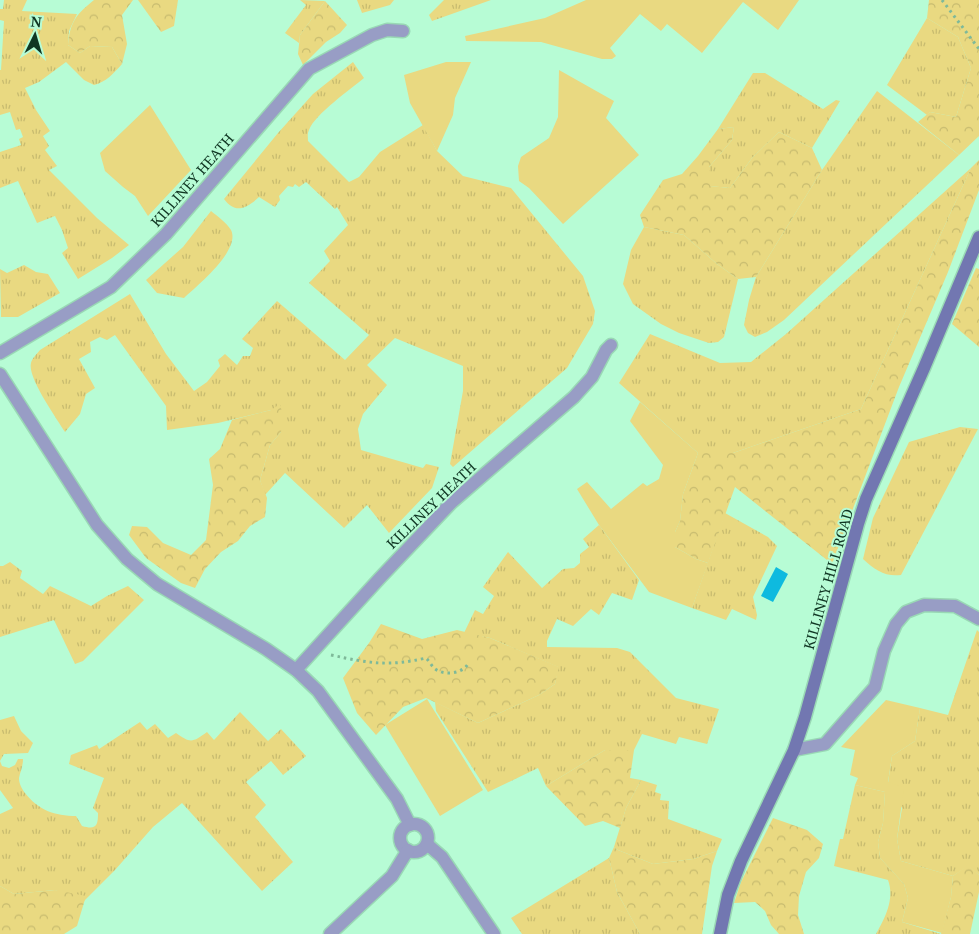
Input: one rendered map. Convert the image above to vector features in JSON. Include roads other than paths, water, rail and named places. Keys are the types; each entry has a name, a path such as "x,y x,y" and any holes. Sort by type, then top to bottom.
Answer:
{"main road":[{"name":"KILLINEY HILL ROAD","path":"720,934 728,894 741,861 794,750 864,507 979,237"}],"street":[{"name":"KILLINEY HEATH","path":"0,353 110,287 166,234 309,69 372,35 387,30 403,31"},
{"name":"KILLINEY HEATH","path":"296,670 452,503 574,397 592,377 606,350 612,344"},
{"path":"0,374 97,525 127,559 157,584 266,649 296,670 318,692 397,799 410,825"},
{"path":"794,750 825,744 875,687 884,651 896,624 906,612 924,605 956,606 979,619"},
{"path":"415,824 427,833 426,844 416,852 408,850 401,842 400,837 405,827 410,825 415,824"},
{"path":"426,844 442,857 494,934"},
{"path":"330,934 392,876 408,850"}],"water":[{"path":"776,567 788,574 773,602 761,596"}]}
